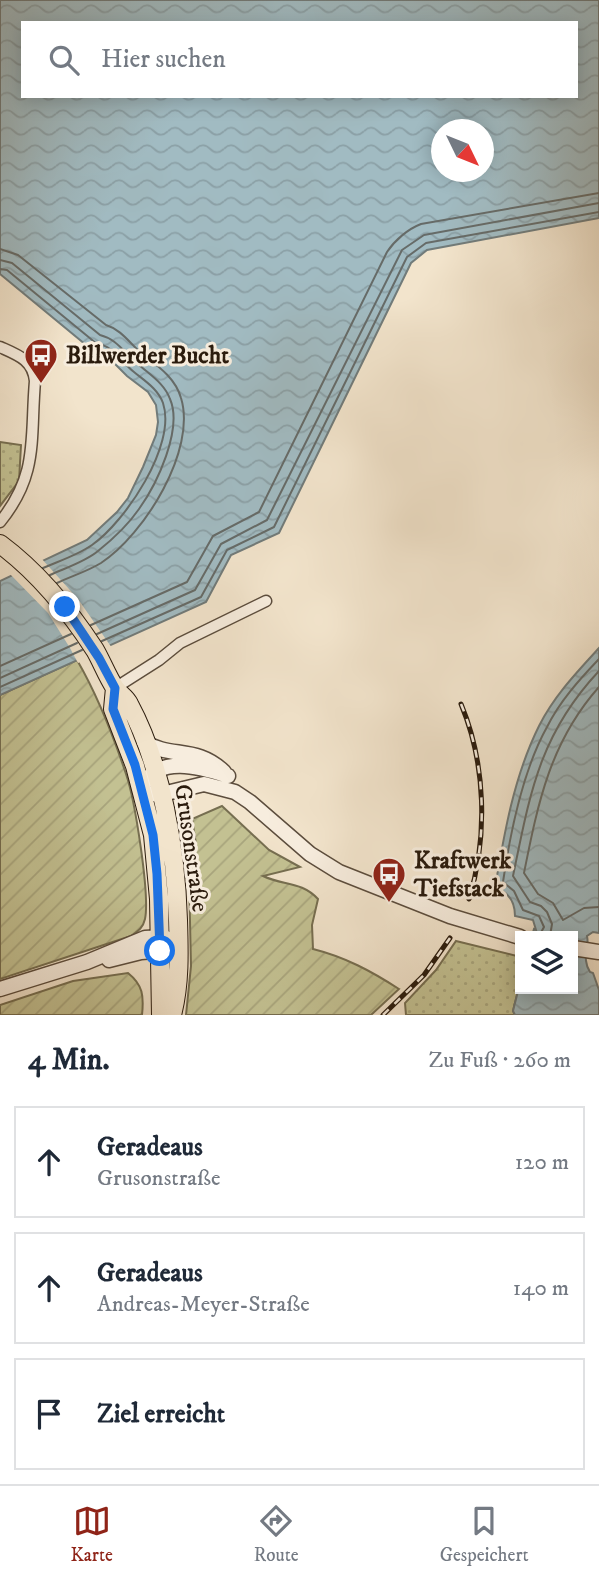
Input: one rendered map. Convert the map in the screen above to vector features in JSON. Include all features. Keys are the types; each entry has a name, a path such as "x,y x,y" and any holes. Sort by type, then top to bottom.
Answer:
{"main road":[{"path":"3,546 60,601 88,639 115,688"},
{"name":"Grusonstraße","path":"115,688 128,701 155,771 174,866 178,945 176,1001 172,1015"},
{"name":"Grusonstraße","path":"115,688 113,709 142,788 153,835 162,1015"}],"street":[{"path":"0,347 27,361 33,370 35,382 29,467 18,498 0,522"},
{"path":"115,688 180,643 266,601"},
{"path":"144,742 155,747 198,755 211,761 295,843 339,872 437,912 515,935"},
{"path":"228,776 184,766 166,766 155,771 142,788 152,794 161,794 205,784 234,792 250,802"},
{"path":"0,989 87,962 145,938 160,944 178,945"}],"shaded area":[{"path":"0,442 21,445 19,481 0,506"},
{"path":"77,660 104,716 130,787 144,869 145,919 142,927 131,936 0,979 0,695"},
{"path":"222,806 269,850 300,867 263,876 299,886 318,899 312,925 313,949 358,965 399,989 371,1015 186,1015 191,966 189,877 196,844 192,819"},
{"path":"456,941 515,956 515,994 517,994 513,1011 515,1015 406,1015 405,1003 436,970"},
{"path":"128,973 141,991 142,1015 0,1015 0,1005 73,981"}],"water":[{"path":"0,0 599,0 599,218 427,250 411,263 279,533 231,555 206,602 0,695 0,581 87,540 117,512 128,498 156,435 156,405 148,392 102,351 97,354 0,274"},
{"path":"599,648 599,933 593,932 587,936 586,958 587,967 593,973 599,990 599,1015 515,1015 513,1011 517,994 578,994 578,931 533,931 536,930 533,920 515,916 510,898 495,888 511,806 523,765 539,726 566,685"}],"pier":[{"path":"41,558 78,599 112,648 78,663 48,613 9,573"}],"railway":[{"path":"461,704 480,776 479,851 469,899"},
{"path":"383,1015 424,975 450,938"}],"place":[{"name":"Billwerder Bucht","path":"41,385"},
{"name":"Kraftwerk Tiefstack","path":"389,904"}],"route":[{"path":"65,607 88,639 115,688 113,709 135,765 153,835 160,951"}]}
